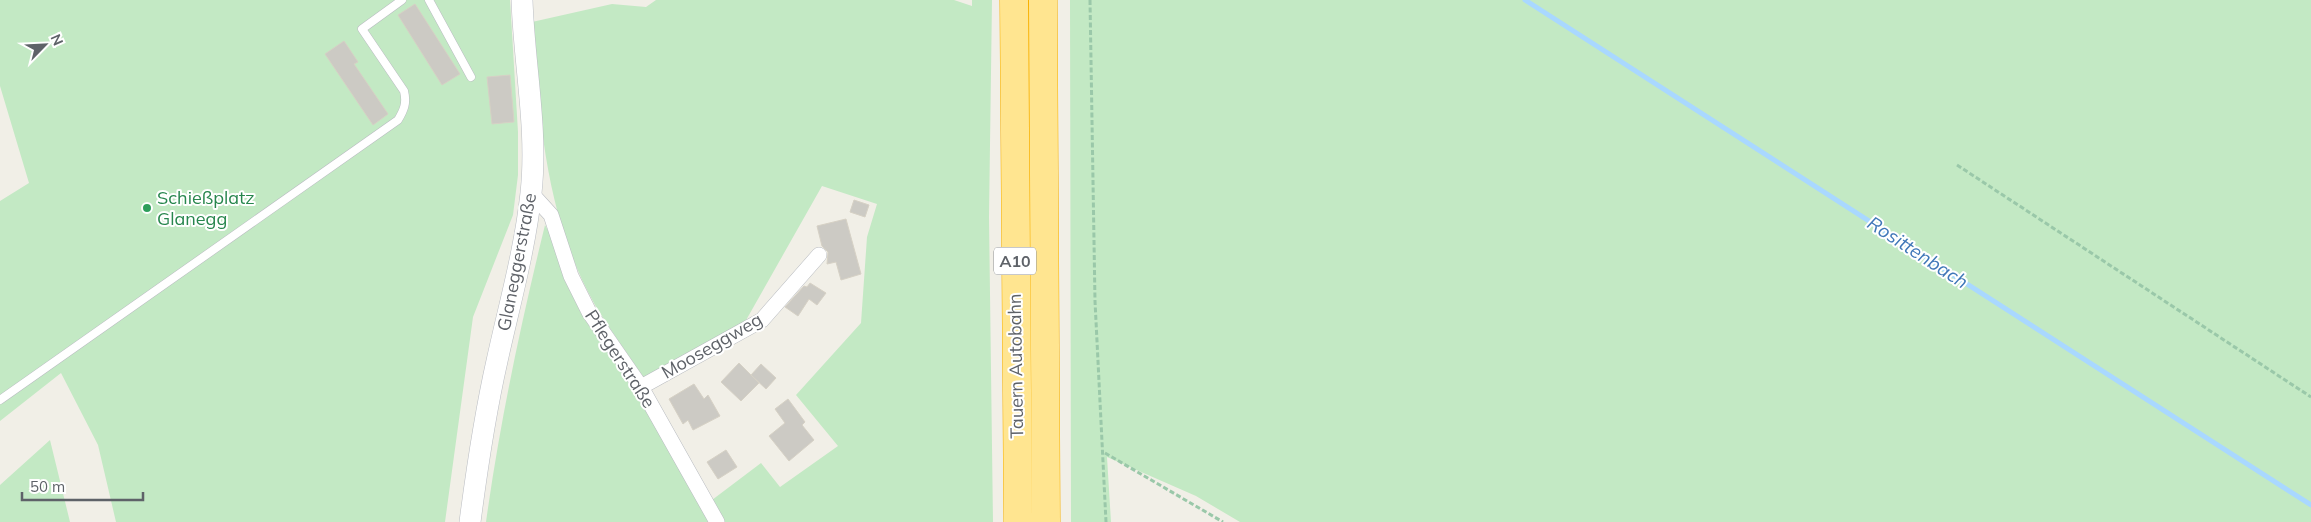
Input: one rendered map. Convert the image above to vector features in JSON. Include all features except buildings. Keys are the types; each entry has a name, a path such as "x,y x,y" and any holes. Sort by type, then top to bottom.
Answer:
{"highway":[{"name":"Tauern Autobahn","path":"1014,0 1018,522"},
{"name":"Tauern Autobahn","path":"1043,0 1046,522"}],"street":[{"name":"Glaneggerstraße","path":"470,522 483,425 524,239 531,193 533,162 531,101 523,32 522,0"},
{"name":"Pflegerstraße","path":"531,193 551,215 572,276 589,312 640,387 717,522"},
{"name":"Mooseggweg","path":"640,387 762,320 819,255"}],"lane":[{"path":"0,400 398,120 404,109 406,99 404,91 362,29 402,0"},
{"path":"429,0 471,77"}],"path":[{"path":"1090,0 1095,301 1106,522"},
{"path":"1957,165 2311,397"},
{"path":"1104,452 1223,522"}],"green space":[{"path":"0,0 510,0 518,132 518,175 513,215 473,317 445,522 116,522 98,445 61,373 0,421 0,201 29,183 0,86"},
{"path":"656,0 954,0 972,6 972,0 992,0 989,217 993,522 725,522 712,500 761,463 780,487 838,446 796,395 861,323 867,237 877,204 822,186 745,322 644,378 595,305 578,271 565,237 555,202 542,132 532,22 612,4 646,7"},
{"path":"1070,0 2311,0 2311,522 1240,522 1196,496 1107,457 1111,522 1071,522"},
{"path":"545,225 710,522 486,522 512,372"},
{"path":"50,440 70,522 0,522 0,485"}],"waterway":[{"name":"Rosittenbach","path":"1525,0 2311,505"}],"place":[{"name":"Schießplatz Glanegg","path":"147,208"}]}
